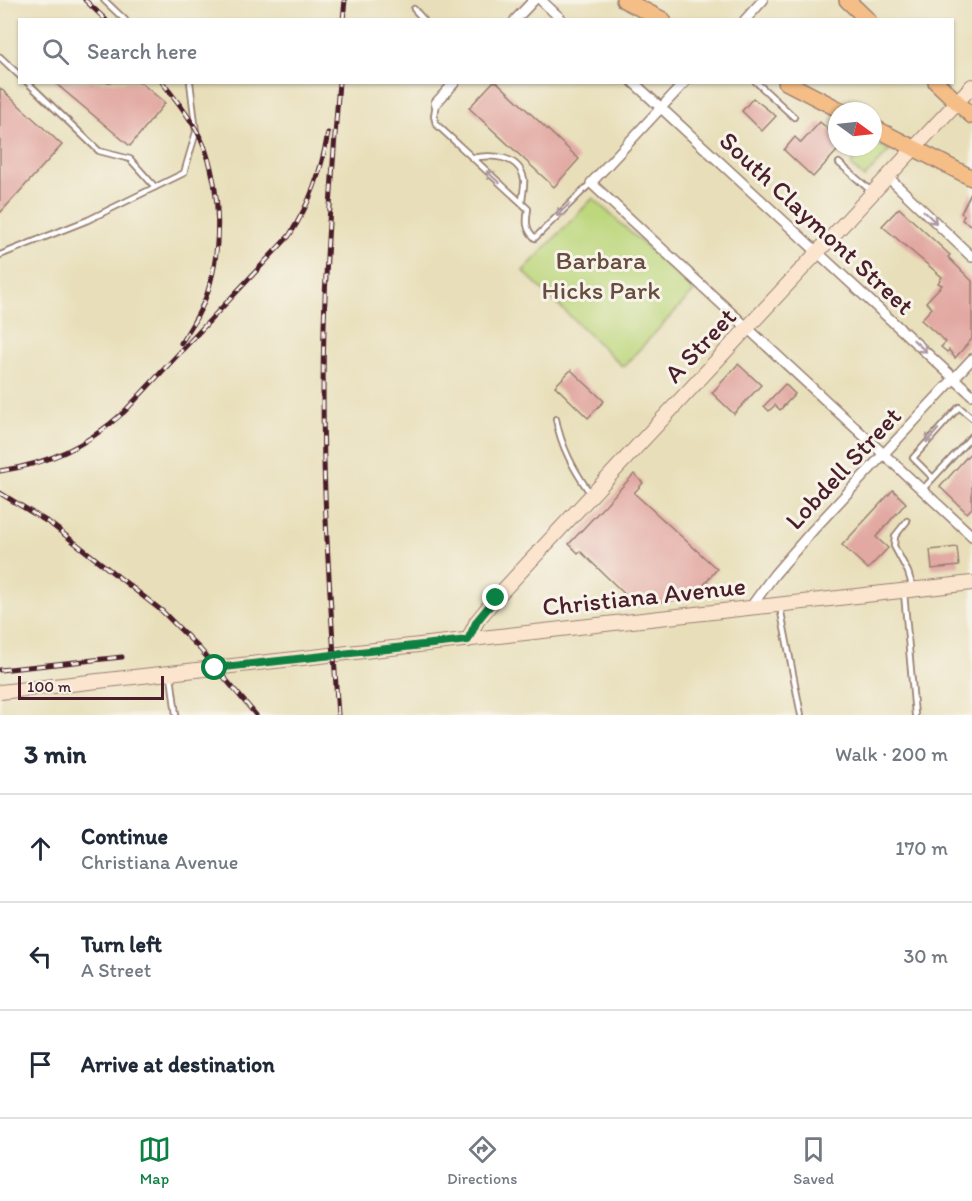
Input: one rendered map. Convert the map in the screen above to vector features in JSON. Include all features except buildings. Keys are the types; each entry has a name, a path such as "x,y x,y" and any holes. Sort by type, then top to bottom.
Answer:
{"main road":[{"path":"624,0 659,18"},
{"path":"847,0 866,18"},
{"path":"790,84 828,104"},
{"path":"938,84 972,116"},
{"name":"A Street","path":"468,640 477,621 496,598 972,86"},
{"path":"882,132 972,178"},
{"name":"Christiana Avenue","path":"0,692 972,583"}],"street":[{"path":"517,18 534,0"},
{"path":"541,0 560,18"},
{"path":"549,0 552,10"},
{"path":"747,18 763,0"},
{"path":"436,103 453,84"},
{"name":"South Claymont Street","path":"635,84 972,395"},
{"path":"683,84 591,183 972,536"},
{"path":"888,177 972,257"},
{"name":"Lobdell Street","path":"750,608 790,556 972,359"}],"lane":[{"path":"104,0 124,18"},
{"path":"414,9 422,18"},
{"path":"0,57 18,74"},
{"path":"29,84 99,151 130,159 155,187"},
{"path":"0,255 88,220 184,173 196,132 190,84"},
{"path":"758,84 794,117"},
{"path":"436,103 434,116 436,124 528,209 526,223 528,232 535,238 591,183"},
{"path":"472,158 492,156 508,160 519,170 524,179 522,203"},
{"path":"839,163 873,192"},
{"path":"933,478 913,458 959,407 972,418"},
{"path":"556,419 567,457 592,495"},
{"path":"923,490 972,436"},
{"path":"907,521 895,536 894,546 908,572 915,715"},
{"path":"780,605 801,715"},
{"path":"171,673 176,715"}],"green space":[{"path":"882,146 890,150 864,178 851,165 854,159 852,156 882,156"},
{"name":"Barbara Hicks Park","path":"593,198 694,291 623,367 523,271"}],"railway":[{"path":"85,0 104,18"},
{"path":"343,18 345,0"},
{"path":"164,84 201,139 210,165 217,202 217,240 212,277 202,307 181,343"},
{"path":"338,715 326,522 323,376 326,266 339,84"},
{"path":"0,471 52,458 82,444 124,412 289,236 314,186 328,133"},
{"path":"0,493 51,524 162,611 200,649 256,715"},
{"path":"0,670 122,657"}],"route":[{"path":"215,668 468,640 477,621 496,598"}]}
